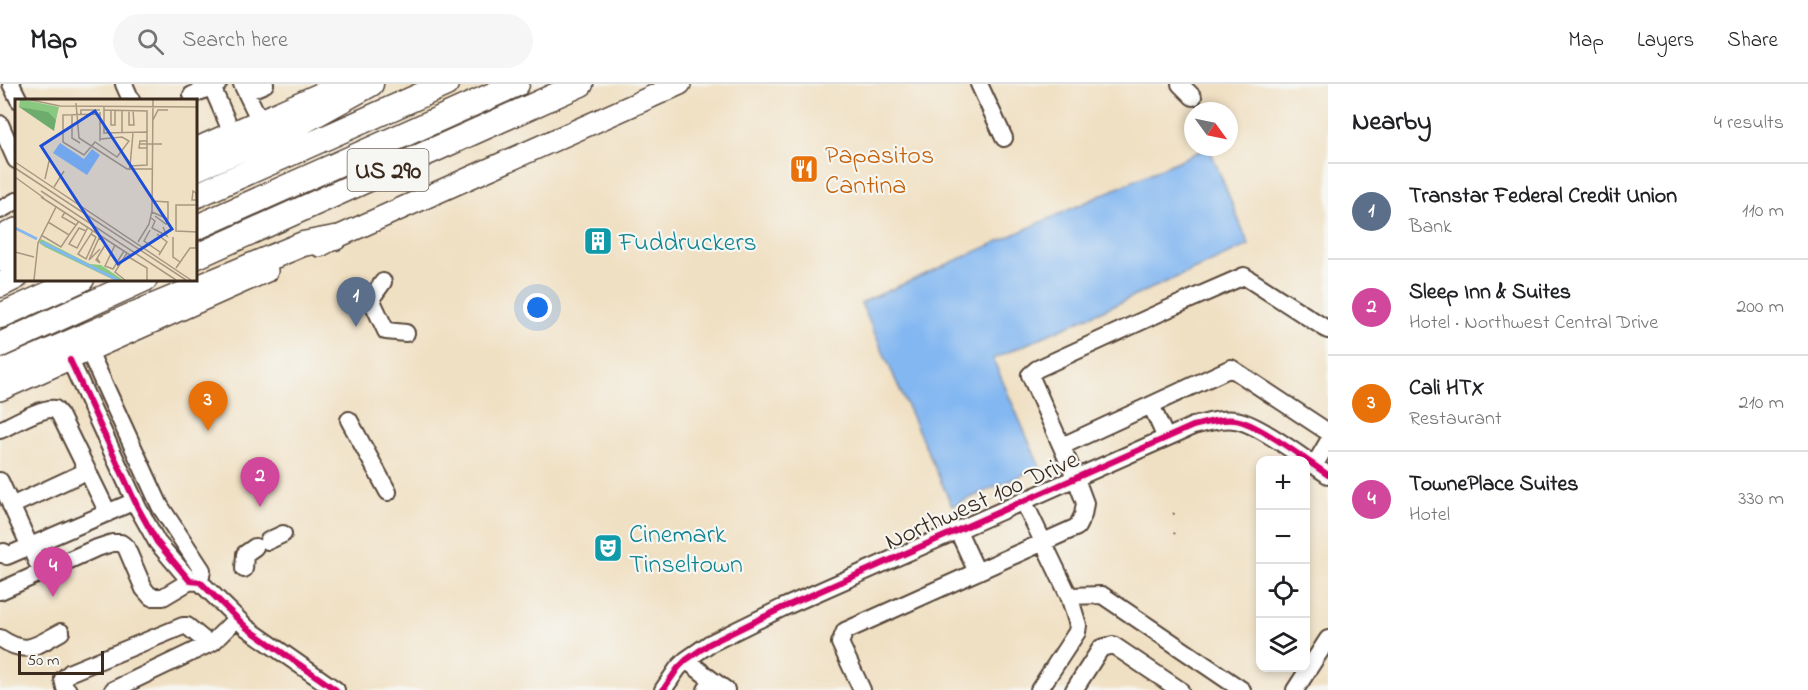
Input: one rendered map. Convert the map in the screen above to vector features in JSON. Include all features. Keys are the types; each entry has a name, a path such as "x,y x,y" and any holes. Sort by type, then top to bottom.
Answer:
{"highway":[{"path":"196,169 295,126 371,84"},
{"name":"US 290","path":"196,196 446,84"},
{"path":"196,228 517,84"},
{"name":"US 290","path":"196,257 581,84"},
{"path":"0,373 136,313 303,244 335,238"},
{"path":"0,259 15,252"},
{"path":"0,285 15,278"},
{"path":"0,316 80,280"},
{"path":"0,345 143,280"}],"main road":[{"path":"196,149 342,84"},
{"path":"0,390 680,84"},
{"path":"0,237 15,230"}],"street":[{"path":"11,84 18,99"},
{"path":"124,84 131,99"},
{"path":"260,121 244,88 265,84"},
{"path":"979,84 1004,138"},
{"path":"1180,84 1193,97"},
{"path":"192,95 215,85 232,133"},
{"path":"0,124 15,158"},
{"path":"0,210 15,202"},
{"path":"862,690 840,642 845,631 1077,527 1083,515 1085,503 1030,375 1037,369 1244,276 1328,330"},
{"path":"383,282 371,298 386,330 406,333"},
{"path":"0,591 48,568 64,564 112,543 121,543 126,547 144,590 151,597 163,597 195,581 202,570 160,507 79,355"},
{"path":"79,355 132,494 157,542 195,581 247,628 325,687"},
{"path":"1062,446 1231,368 1328,432"},
{"path":"1151,405 1166,438"},
{"path":"0,430 42,411 55,409 108,513"},
{"path":"349,420 388,492"},
{"name":"Northwest 100 Drive","path":"663,690 686,660 709,644 783,608 1193,426 1213,421 1235,420 1256,427 1321,470"},
{"path":"1321,470 1328,442"},
{"path":"11,506 87,471"},
{"path":"0,481 37,562 41,567 48,568"},
{"path":"1,551 7,556 108,513 148,481"},
{"path":"1024,502 1069,596 1078,625 1077,632 1038,690"},
{"path":"958,531 977,572"},
{"path":"244,569 245,554 269,541"},
{"path":"1069,596 1102,595 1242,690"},
{"path":"113,690 213,642 237,618"},
{"path":"68,690 65,688 63,679 70,672 183,626 187,626 209,644"},
{"path":"0,638 18,648 34,647 61,632"},
{"path":"1295,690 1328,639"},
{"path":"1074,690 1101,648 1113,645 1180,690"},
{"path":"686,660 709,685 726,690"}],"water":[{"path":"1189,156 1213,156 1249,245 993,359 1040,467 952,506 861,303"}],"cycle path":[{"path":"70,360 138,508 157,542 190,581 200,582 247,628 336,690"},
{"path":"663,690 678,668 709,644 782,608 1193,426 1225,420 1245,423 1269,435 1328,475"}],"place":[{"name":"Papasitos Cantina","path":"804,169"},
{"name":"Fuddruckers","path":"598,241"},
{"name":"Transtar Federal Credit Union","path":"356,327"},
{"name":"Cali HTX","path":"208,431"},
{"name":"Sleep Inn & Suites","path":"260,507"},
{"name":"Cinemark Tinseltown","path":"608,548"},
{"name":"TownePlace Suites","path":"53,597"}]}
